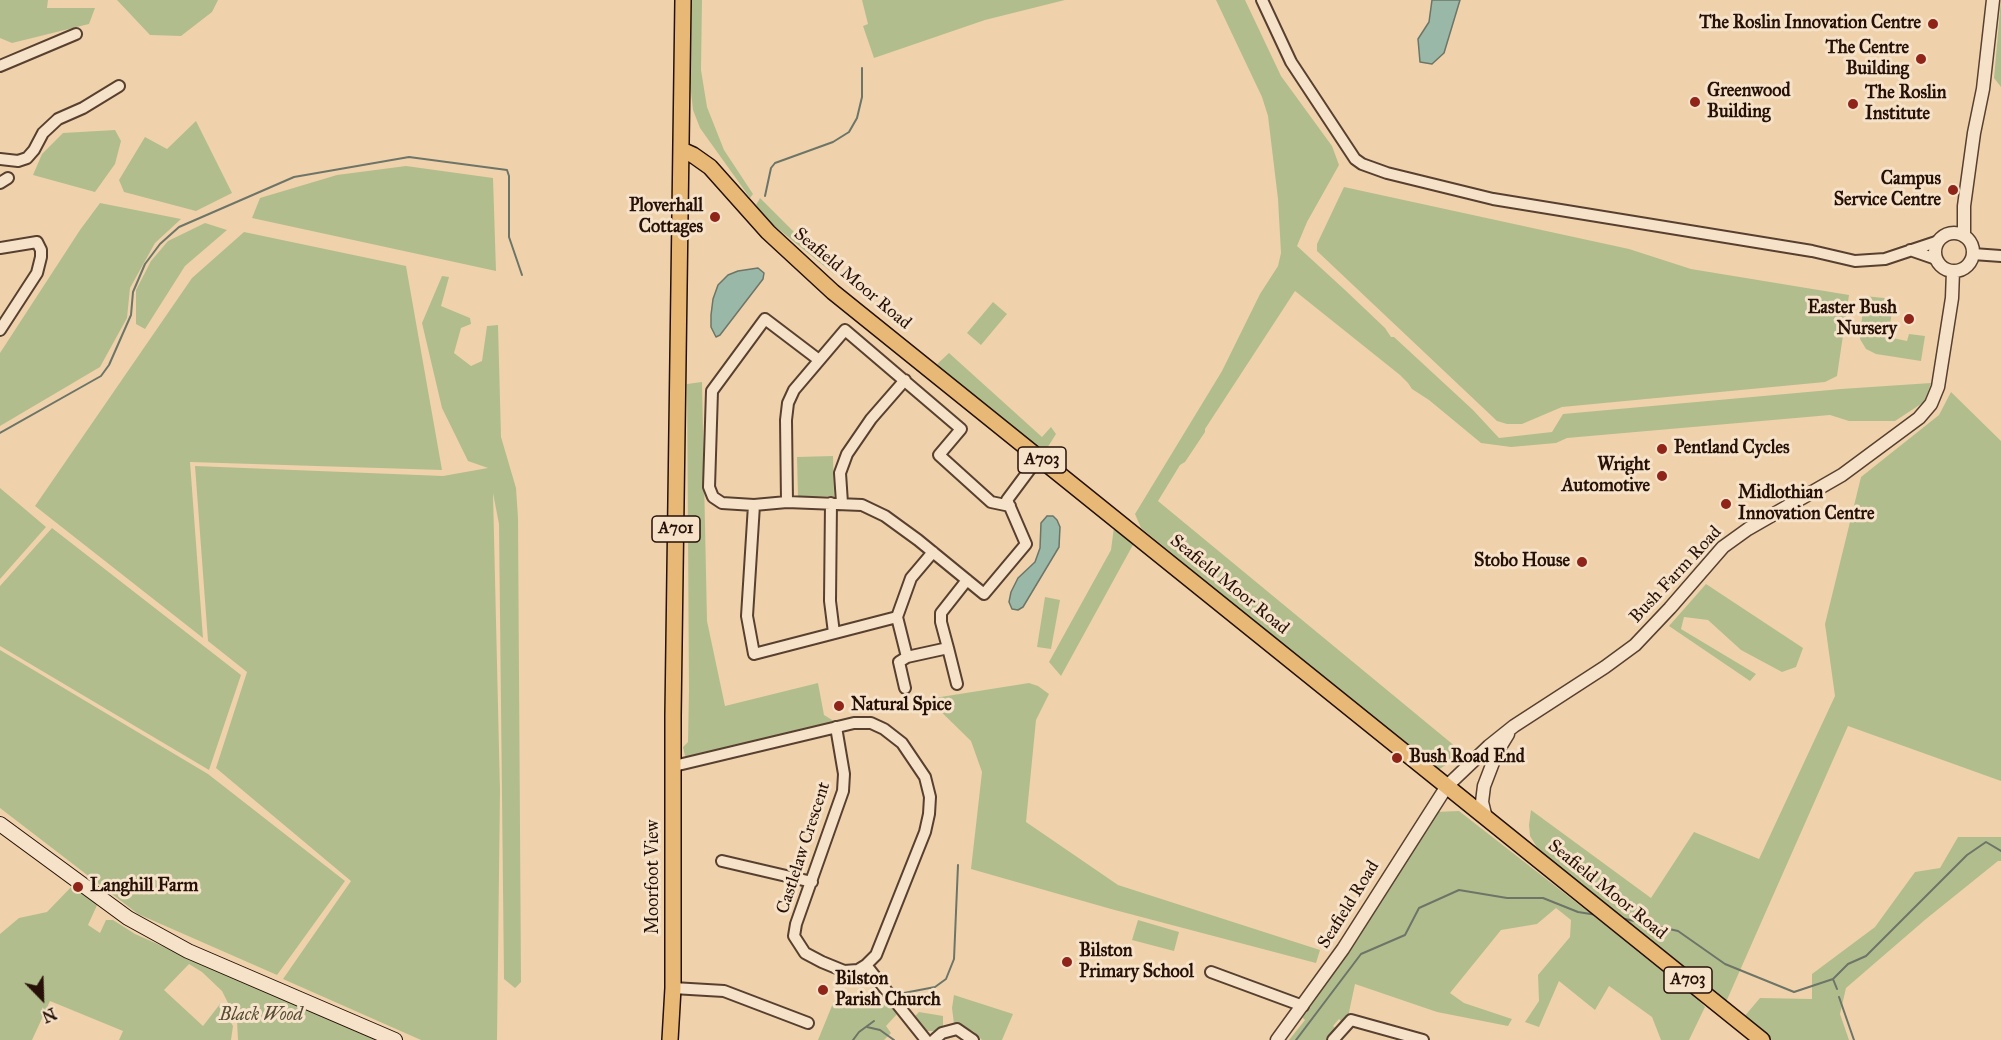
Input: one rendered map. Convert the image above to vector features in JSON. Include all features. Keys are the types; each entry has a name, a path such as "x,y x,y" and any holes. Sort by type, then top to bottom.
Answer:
{"main road":[{"name":"A701","path":"682,150 683,0"},
{"name":"Seafield Moor Road","path":"682,150 710,167 768,232 833,291 1761,1040"},
{"name":"Moorfoot View","path":"670,1040 673,988 673,715 682,150"},
{"path":"0,824 128,918 188,951 395,1040"}],"street":[{"path":"1262,0 1291,62 1356,159 1362,164 1387,173 1493,199 1812,251 1855,261 1885,259 1936,242"},
{"path":"1964,235 1964,206 1971,151 1983,89 1992,0"},
{"path":"0,66 76,34"},
{"path":"0,159 18,161 27,158 43,134 58,119 83,108 119,86"},
{"path":"1950,232 1964,235 1971,242 1973,254 1968,265 1953,271 1941,266 1936,259 1934,248 1940,238 1950,232 1964,206"},
{"path":"0,248 37,242 41,250 37,273 0,330"},
{"path":"1910,249 1936,259"},
{"path":"1973,254 2001,256"},
{"name":"Bush Farm Road","path":"1447,786 1514,726 1635,645 1723,547 1739,535 1842,475 1918,418 1931,404 1938,387 1952,298 1953,271"},
{"path":"819,360 765,319 712,391 710,487 713,497 722,504 754,505 787,502 862,505 885,516 984,594 1026,544 1007,500 1039,457"},
{"path":"787,502 786,420 788,403 794,390 845,330 961,429 939,455 992,502 1010,506"},
{"path":"834,633 830,602 840,472 847,454 871,419 905,380"},
{"path":"754,505 747,616 754,654 897,617"},
{"path":"908,657 897,617 911,578 933,552"},
{"path":"957,684 941,622 941,613 967,580"},
{"path":"905,688 899,662 908,657 948,648"},
{"path":"674,766 854,723 871,723 884,729 902,743 925,777 930,796 929,814 925,832 876,954 866,965 926,1040"},
{"name":"Bush Farm Road","path":"1486,818 1482,802 1486,778 1497,752 1514,726"},
{"name":"Castlelaw Crescent","path":"836,727 844,774 843,791 796,924 794,936 804,953 844,971 858,970 866,965"},
{"name":"Seafield Road","path":"1277,1040 1343,949 1447,786"},
{"path":"722,861 812,882"},
{"path":"1211,972 1303,1006"},
{"path":"673,988 724,991 808,1023"},
{"path":"1333,1040 1351,1020 1418,1039"},
{"path":"934,1040 949,1029 957,1029 973,1040"}],"green space":[{"path":"0,0 48,0 47,8 95,8 89,24 12,43 0,38"},
{"path":"117,0 218,0 212,12 181,36 150,35"},
{"path":"689,0 702,0 701,70 707,107 724,150 753,194 750,198 700,128 693,110 687,56"},
{"path":"862,0 1065,0 985,20 874,58 863,26 868,24"},
{"path":"1216,0 1245,0 1281,76 1332,146 1339,165 1307,222 1297,246 1385,328 1391,337 1394,337 1473,410 1499,438 1552,432 1563,414 1931,383 1924,402 1895,421 1849,421 1830,415 1567,438 1556,443 1511,447 1481,443 1429,400 1412,389 1400,375 1295,291 1158,501 1456,747 1452,761 1438,770 1141,528 1135,514 1222,371 1260,294 1278,266 1281,253 1278,199 1268,116 1262,97"},
{"path":"2001,0 2001,87 1994,78"},
{"path":"196,121 232,193 196,211 124,192 119,180 145,137 167,149"},
{"path":"115,130 121,141 115,164 95,192 33,175 42,154 63,133"},
{"path":"406,166 493,178 496,271 252,218 260,198 337,175"},
{"path":"1344,187 1629,249 1691,269 1849,295 1837,376 1825,382 1562,407 1522,424 1497,421 1317,251 1317,244"},
{"path":"760,198 794,232 840,268 834,274 772,224 756,205"},
{"path":"100,203 181,219 155,243 130,288 127,318 100,367 0,426 0,353"},
{"path":"205,223 227,230 185,266 145,329 136,324 136,290 151,261 168,241"},
{"path":"244,232 406,266 442,470 190,462 203,638 35,506 192,278"},
{"path":"442,276 449,277 441,306 470,318 471,324 461,328 454,353 471,366 482,361 487,326 498,325 501,437 516,488 521,982 515,988 504,979 499,524 493,493 500,791 497,1040 421,1040 283,979 351,881 216,768 247,672 208,641 195,466 443,476 488,468 468,461 442,408 422,323"},
{"path":"1864,296 1894,299 1888,337 1907,341 1909,334 1925,336 1921,361 1876,354 1866,349 1860,339"},
{"path":"993,302 1007,314 981,345 967,333"},
{"path":"949,353 1042,437 1051,427 1056,434 1044,453 934,367"},
{"path":"702,382 707,621 725,706 818,683 824,715 837,723 688,758 685,756 683,747 688,742 689,690 687,384"},
{"path":"1951,392 2001,441 2001,781 1848,726 1726,1002 1538,849 1530,836 1531,810 1651,898 1694,832 1759,859 1835,696 1825,624 1861,477 1939,415"},
{"path":"833,456 834,496 798,497 797,457"},
{"path":"0,488 46,527 0,579"},
{"path":"1114,527 1134,543 1061,676 1049,662 1111,550"},
{"path":"52,528 241,675 209,770 0,646 0,586"},
{"path":"1706,584 1803,648 1796,667 1782,672 1741,650 1708,620 1684,617 1681,629 1756,674 1750,681 1669,626"},
{"path":"1045,597 1060,600 1051,649 1037,647"},
{"path":"0,650 208,774 345,881 277,975 138,914 0,808"},
{"path":"1029,683 1049,694 1036,720 1026,822 1118,885 1320,950 1316,963 971,869 982,772 971,741 928,699"},
{"path":"1459,811 1691,992 1705,1007 1689,1040 1661,1040 1652,1017 1609,986 1595,1010 1559,981 1539,1027 1525,1022 1539,1001 1538,975 1570,937 1571,920 1556,908 1537,924 1501,930 1450,993 1464,1003 1512,1019 1508,1026 1437,1012 1355,984 1348,1017 1343,1023 1339,1019 1333,1026 1337,1030 1329,1040 1289,1040 1305,1020 1302,1017 1436,812"},
{"path":"1958,837 2001,837 2001,861 1998,861 1926,919 1846,988 1840,1014 1849,1040 1770,1040 1743,1018 1760,998 1812,999 1812,974 1875,927 1915,872 1940,868"},
{"name":"Black Wood","path":"74,884 98,903 88,925 100,933 106,920 113,920 135,934 375,1040 238,1040 237,1021 222,991 202,972 189,964 164,990 203,1026 220,1004 233,1026 231,1040 119,1040 123,1031 50,1001 32,1040 0,1040 0,934 19,918 47,912"},
{"path":"1138,920 1179,932 1174,951 1132,940"},
{"path":"838,991 866,1006 883,997 898,1013 886,1026 891,1033 884,1040 818,1040"},
{"path":"954,995 1013,1014 1002,1040 982,1040 973,1031 954,1024 952,1008"},
{"path":"919,1012 943,1016 943,1026 938,1031 926,1031 914,1017"}],"shaded area":[{"path":"1432,0 1460,0 1444,53 1432,64 1420,62 1418,39 1429,22"},
{"path":"758,268 764,273 763,279 720,335 716,337 711,327 711,315 718,285 728,275"},
{"path":"1047,516 1053,516 1060,527 1059,547 1023,607 1018,610 1012,609 1009,602 1011,592 1018,578 1035,562 1040,548 1041,523"}],"waterway":[{"path":"765,196 771,168 775,163 833,142 849,132 857,118 862,97 862,68"},
{"path":"0,433 101,376 109,365 131,315 133,292 145,264 160,244 179,227 294,177 409,157 507,170 509,176 509,237 522,275"},
{"path":"1621,918 1678,931 1725,964 1794,992 1833,979 1848,964 1866,956 1967,855 1986,842 2001,851"},
{"path":"904,993 935,987 946,979 954,959 958,865"},
{"path":"1296,1040 1361,954 1405,935 1419,908 1459,890 1507,898 1543,898 1578,912 1597,915"},
{"path":"1833,979 1837,989"},
{"path":"1839,997 1854,1040"},
{"path":"853,1040 859,1032 874,1021"},
{"path":"867,1027 880,1030 894,1040"}],"place":[{"name":"The Roslin Innovation Centre","path":"1933,24"},
{"name":"The Centre Building","path":"1921,59"},
{"name":"Greenwood Building","path":"1695,102"},
{"name":"The Roslin Institute","path":"1853,104"},
{"name":"Campus Service Centre","path":"1953,190"},
{"name":"Ploverhall Cottages","path":"715,217"},
{"name":"Easter Bush Nursery","path":"1909,319"},
{"name":"Pentland Cycles","path":"1662,449"},
{"name":"Wright Automotive","path":"1662,476"},
{"name":"Midlothian Innovation Centre","path":"1726,504"},
{"name":"Stobo House","path":"1582,562"},
{"name":"Natural Spice","path":"839,706"},
{"name":"Bush Road End","path":"1397,758"},
{"name":"Langhill Farm","path":"78,887"},
{"name":"Bilston Primary School","path":"1067,962"},
{"name":"Bilston Parish Church","path":"823,990"}]}
